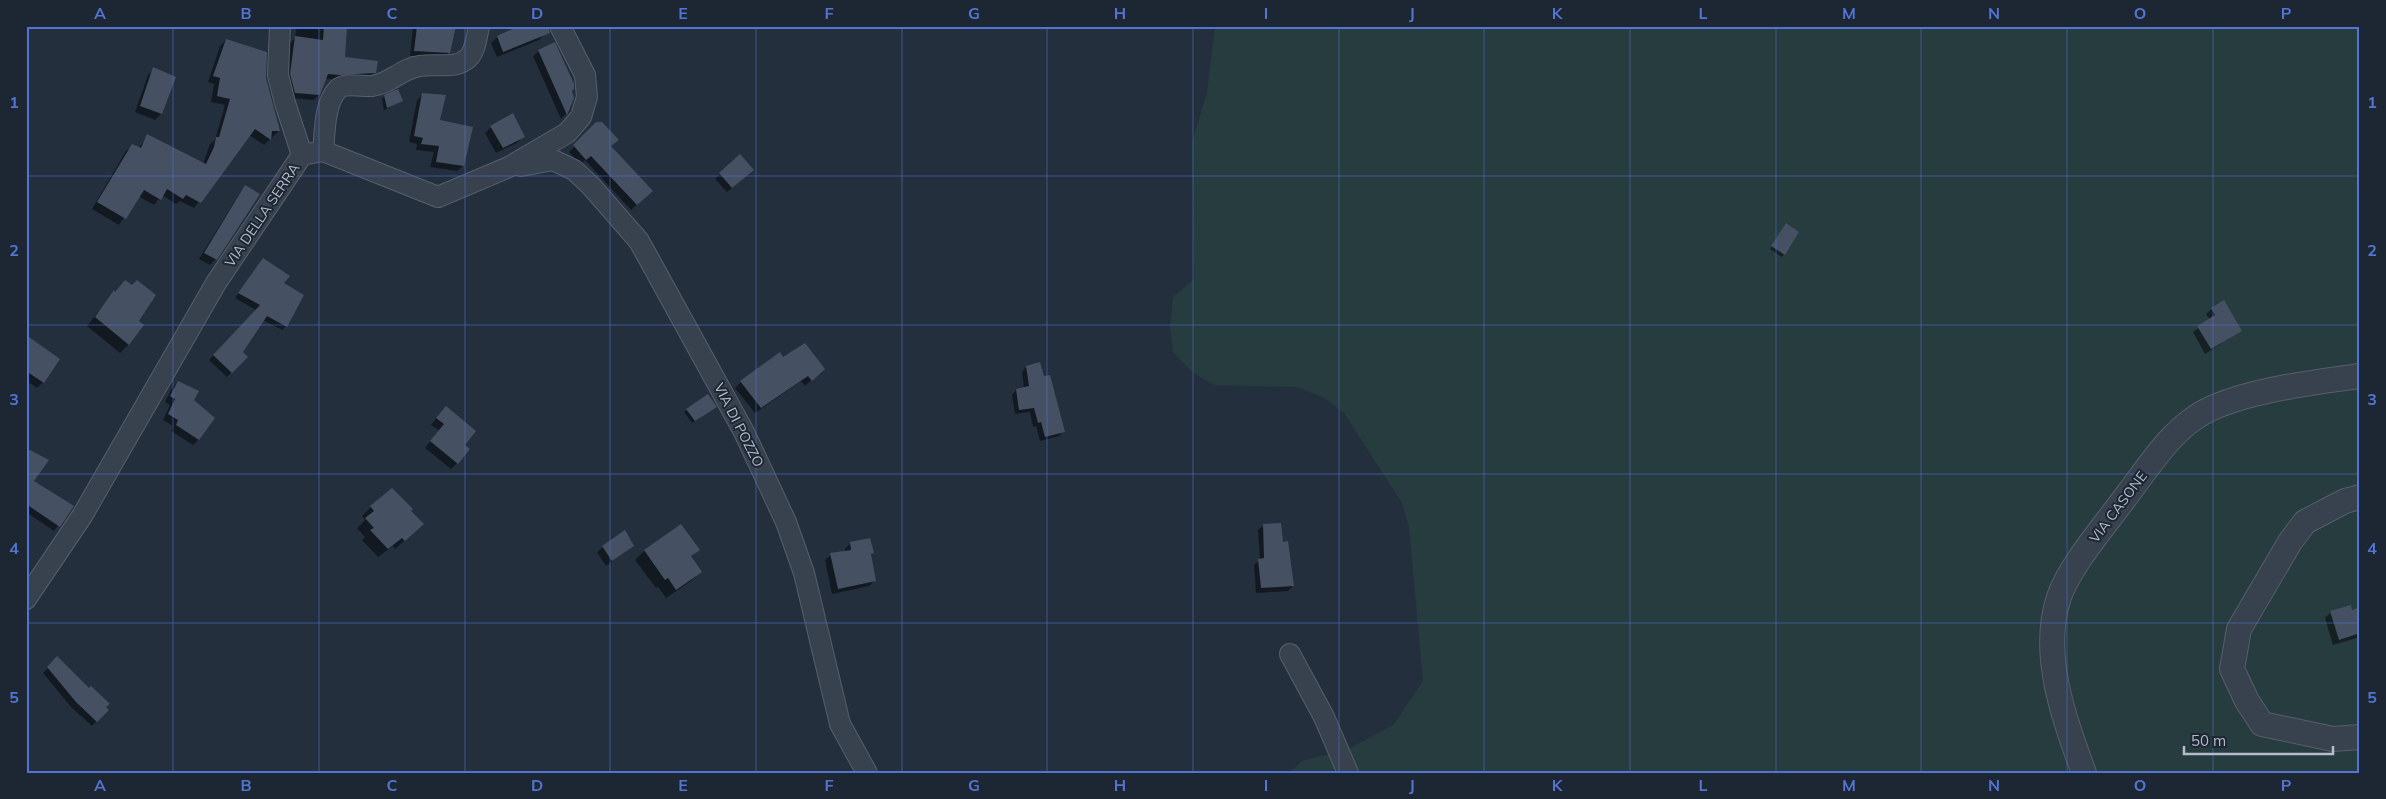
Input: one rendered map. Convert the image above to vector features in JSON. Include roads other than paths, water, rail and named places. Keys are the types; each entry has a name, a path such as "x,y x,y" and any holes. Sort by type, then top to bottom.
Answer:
{"street":[{"path":"280,26 278,75 285,104 302,156"},
{"path":"479,26 470,57 461,64 420,66 398,73 386,82 373,86 345,86 339,89 330,102 323,151 438,197 509,167 567,133 581,116 587,97 586,75 560,26"},
{"name":"VIA DELLA SERRA","path":"26,599 82,516 216,283 302,156 323,151"},
{"name":"VIA DI POZZO","path":"509,167 553,160 574,170 591,186 639,242 744,432 786,522 804,573 840,724 867,773"},
{"name":"VIA CASONE","path":"2084,773 2065,719 2054,667 2052,626 2060,595 2084,553 2162,448 2195,417 2229,400 2360,376"},
{"path":"2360,498 2345,501 2305,522 2290,542 2239,629 2232,669 2246,701 2262,724 2334,739 2360,737"},
{"path":"1290,654 1324,716 1348,773"}]}
